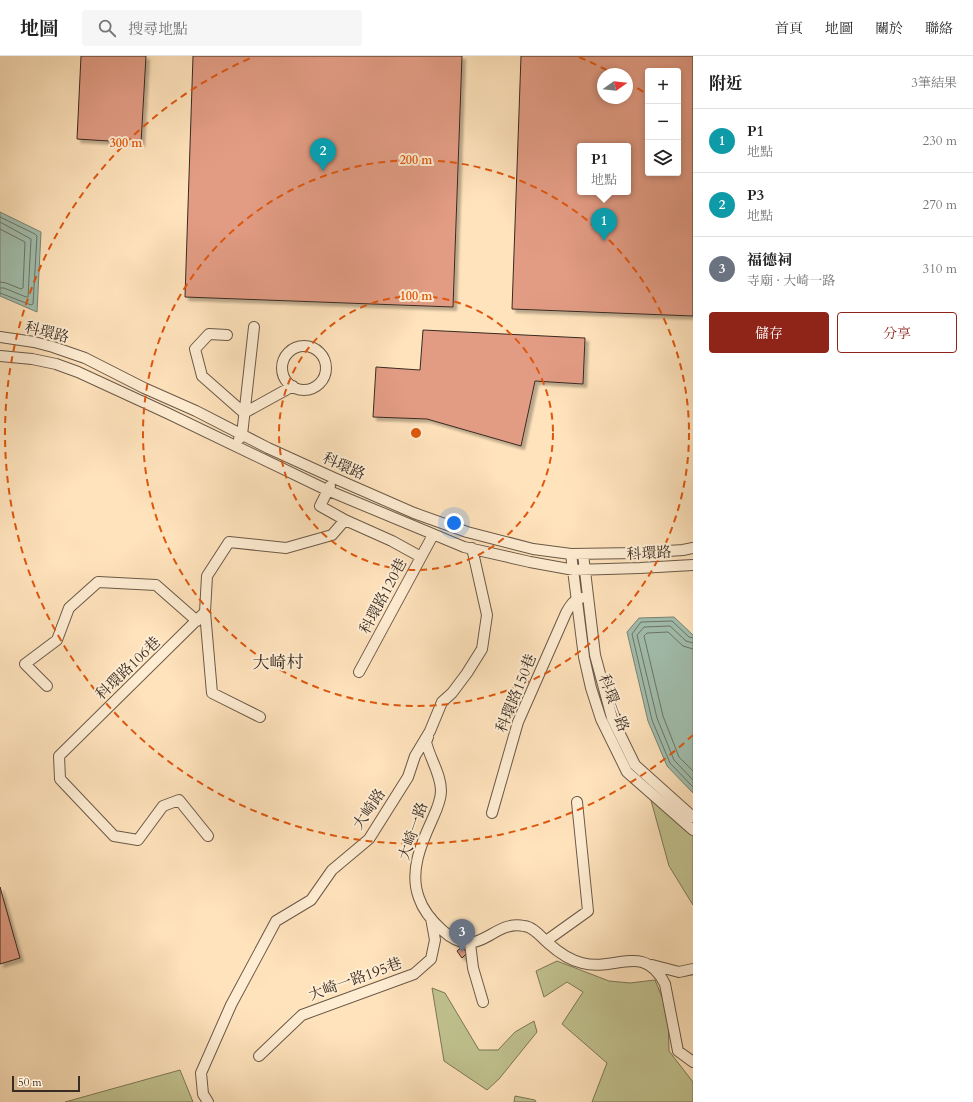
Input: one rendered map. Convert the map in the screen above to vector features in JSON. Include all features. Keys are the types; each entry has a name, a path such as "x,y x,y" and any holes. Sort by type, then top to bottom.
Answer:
{"street":[{"path":"236,446 242,434 254,327"},
{"path":"227,335 209,334 195,349 202,376 244,413"},
{"name":"科環路","path":"0,337 47,345 85,358 144,388 334,478 414,513 467,532 533,549 571,554 637,553 693,548"},
{"path":"309,346 321,354 326,368 324,376 315,387 300,389 293,386 288,382 282,370 285,356 296,348 309,346"},
{"name":"科環路","path":"0,356 32,359 56,364 78,372 327,490 464,547 530,562 579,570 693,565"},
{"path":"244,413 293,386"},
{"path":"334,478 320,506 345,520 392,541 421,557"},
{"path":"260,717 212,693 205,612 207,576 229,542 286,548 332,535 345,520"},
{"name":"科環路120巷","path":"359,672 433,535"},
{"name":"大崎路","path":"208,1102 203,1094 201,1073 231,1005 276,921 311,900 332,870 369,839 408,777 415,756 430,731 442,702 452,693 482,649 487,615 472,548"},
{"name":"科環一路","path":"571,554 579,570 587,597 595,655 612,718 635,766 693,818"},
{"name":"科環一路","path":"583,554 579,570 577,599 584,657 591,688 601,719 627,772 693,830"},
{"path":"46,686 25,664 57,640 69,608 98,582 156,585 197,621"},
{"path":"577,599 587,597"},
{"name":"科環路150巷","path":"492,813 518,722 566,613 570,605 577,599"},
{"name":"科環路106巷","path":"205,612 59,756 60,779 114,836 138,840 163,806 179,800 208,836"},
{"name":"大崎一路","path":"430,731 426,742 440,779 441,792 439,805 419,851 415,870 416,888 419,898 431,918 449,936 460,942 470,943"},
{"path":"546,941 588,911 577,802"},
{"name":"大崎一路195巷","path":"259,1056 302,1015 414,974 431,959 435,940 431,918"},
{"path":"483,1002 473,968 470,943 481,941 510,926 526,926 534,930 559,952 582,964 595,965 637,960 679,972 693,969"},
{"path":"648,964 661,975 665,984 678,1051 693,1062"}],"green space":[{"path":"649,793 693,835 693,905 669,866"},
{"path":"557,961 609,981 630,983 655,980 668,1012 669,1051 693,1082 693,1102 592,1102 607,1063 562,1024 583,992 567,982 544,997 536,971"},
{"path":"432,988 445,993 479,1050 498,1050 515,1032 534,1021 537,1032 499,1079 487,1090 444,1061"},
{"path":"180,1070 193,1102 65,1102"},
{"path":"515,1096 535,1100 536,1102 514,1102"}],"water":[{"path":"0,212 41,232 37,312 0,296"},
{"path":"674,617 693,635 693,793 667,766 648,721 627,632 639,618"}],"building":[{"path":"81,56 146,56 141,143 77,139"},
{"path":"193,56 462,56 453,307 185,297"},
{"path":"521,56 693,56 693,316 512,309"},
{"path":"423,330 585,338 583,384 535,381 521,446 427,419 373,417 376,367 420,370"},
{"path":"0,887 20,958 0,964"},
{"path":"462,947 467,953 462,958 457,951"}],"place":[{"name":"P3","path":"323,171"},
{"name":"P1","path":"604,241"},
{"name":"福德祠","path":"462,952"}],"district":[{"name":"大崎村","path":"278,662"}]}
